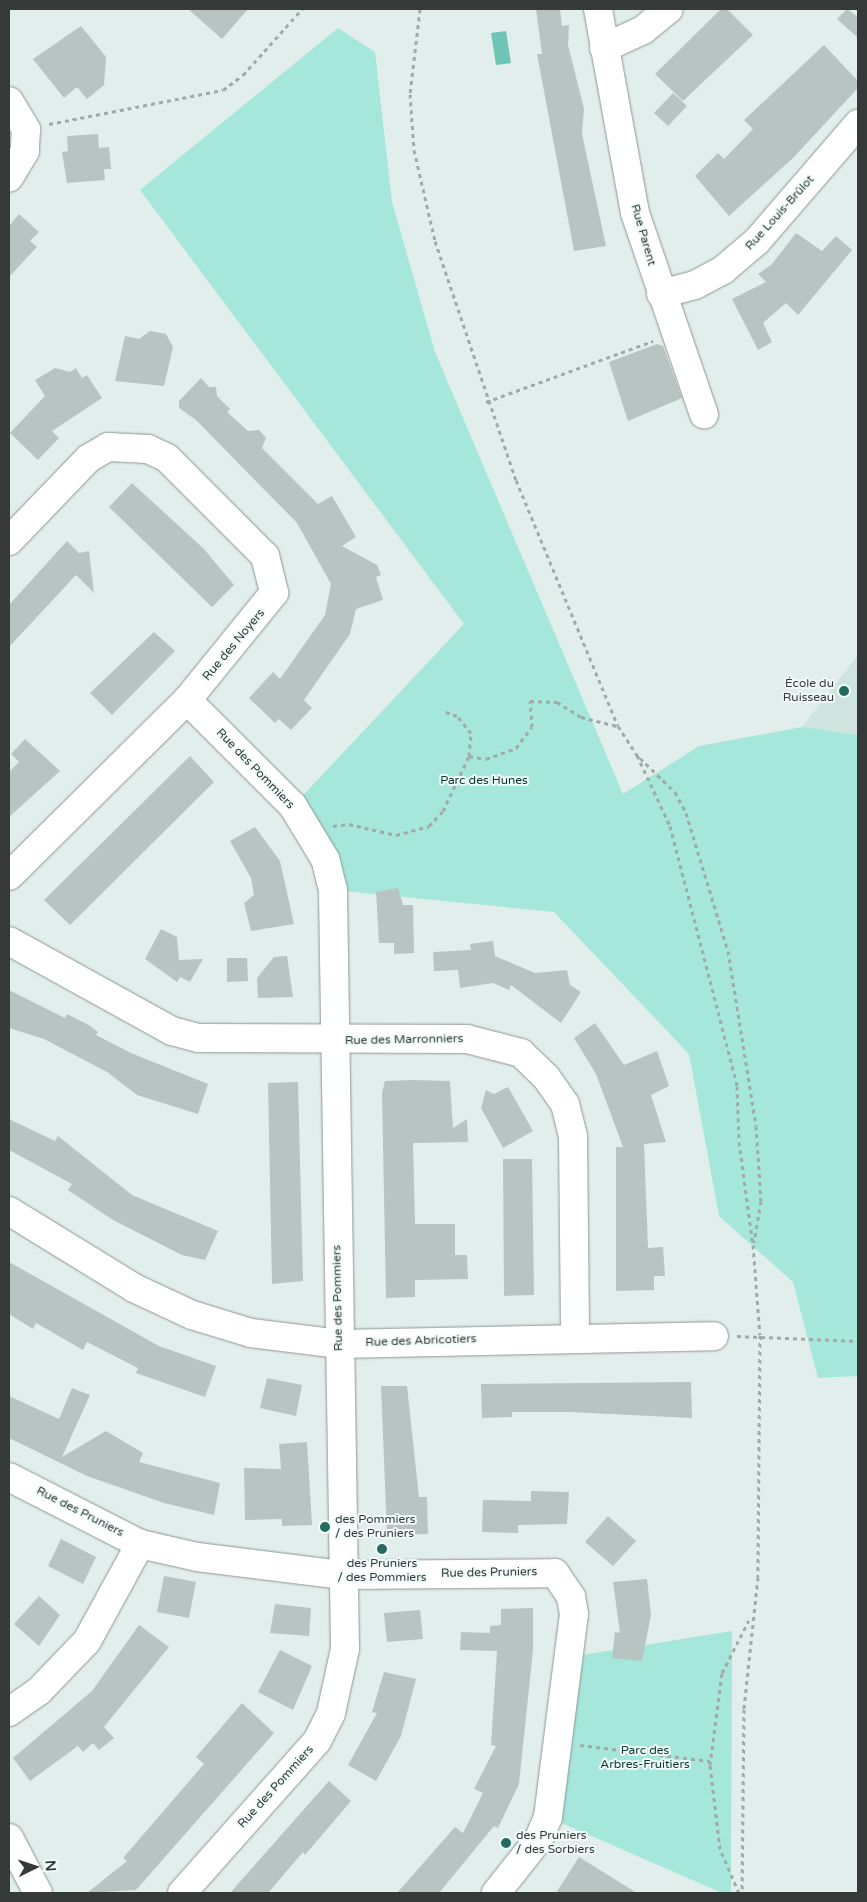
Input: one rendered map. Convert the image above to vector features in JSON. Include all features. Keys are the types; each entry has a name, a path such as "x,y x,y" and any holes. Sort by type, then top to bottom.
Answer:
{"street":[{"name":"Rue Parent","path":"598,9 635,213 704,416"},
{"path":"604,48 643,30 669,9"},
{"path":"9,101 26,129 25,151 9,178"},
{"name":"Rue Louis-Brûlot","path":"661,294 695,285 743,253 858,124"},
{"name":"Rue des Noyers","path":"9,542 89,458 108,447 129,445 167,458 266,556 273,574 274,593 262,614 187,700 9,876"},
{"name":"Rue des Pommiers","path":"182,1893 317,1741 331,1713 345,1649 341,1576 333,890 325,859 293,806 187,700"},
{"name":"Rue des Marronniers","path":"9,941 172,1031 228,1041 467,1039 521,1054 546,1077 565,1104 574,1137 575,1336"},
{"name":"Rue des Abricotiers","path":"9,1210 134,1288 192,1315 250,1333 339,1344 575,1336 714,1336"},
{"name":"Rue des Pruniers","path":"9,1477 140,1544 197,1557 341,1576 555,1573 571,1597 574,1614 548,1817 538,1840 496,1893"},
{"path":"9,1712 39,1691 87,1641 140,1544"},
{"path":"9,1838 38,1893"}],"path":[{"path":"26,129 223,90 243,75 302,9"},
{"path":"420,9 410,94 414,150 435,241 486,402 618,726 637,755 670,826 725,1029 737,1086 738,1142 753,1245 760,1335 758,1577 751,1617 740,1893"},
{"path":"486,402 675,333"},
{"path":"469,756 486,758 516,748 532,727 530,700 557,702 581,717 618,726"},
{"path":"308,829 349,824 396,835 429,826 447,804 469,756 471,733 457,716 446,712"},
{"path":"637,755 675,792 686,813 728,951 746,1042 757,1135 762,1202 753,1245"},
{"path":"760,1335 823,1343 858,1342"},
{"path":"740,1893 720,1849 710,1761 722,1673 751,1617"},
{"path":"558,1743 710,1761"}],"shaded area":[{"path":"506,31 511,63 496,65 491,33"},
{"name":"École du Ruisseau","path":"858,655 858,735 802,727"}],"green space":[{"name":"Parc des Hunes","path":"338,28 375,52 392,202 435,352 623,794 699,746 802,727 858,735 858,1376 818,1378 793,1282 719,1216 689,1054 554,912 333,890 293,806 464,624 140,190"},
{"name":"Parc des Arbres-Fruitiers","path":"732,1631 731,1893 722,1893 548,1817 569,1657"}],"building":[{"path":"188,9 248,9 222,39"},
{"path":"536,9 560,9 562,26 569,25 568,45 584,109 582,134 606,246 574,251 537,54 542,54"},
{"path":"721,9 727,9 753,35 683,101 655,74"},
{"path":"847,9 858,17 858,38 837,19"},
{"path":"81,26 106,57 104,85 87,99 77,87 64,98 33,59"},
{"path":"824,45 858,81 858,88 793,158 729,216 695,176 718,153 724,159 753,129 744,120"},
{"path":"673,93 687,106 668,126 654,113"},
{"path":"98,134 99,148 109,147 111,169 104,169 105,180 67,183 62,152 68,151 67,136"},
{"path":"19,214 39,232 30,241 37,247 9,277 9,226"},
{"path":"796,233 822,251 836,236 852,250 798,315 786,303 763,323 772,342 758,350 732,299 766,282 758,274 772,264"},
{"path":"150,331 166,334 173,347 164,386 115,381 125,336 139,339"},
{"path":"657,344 663,346 682,398 628,421 609,362"},
{"path":"55,368 70,372 76,368 82,378 87,375 102,398 52,431 59,438 38,460 10,433 45,396 35,380"},
{"path":"201,378 209,387 216,387 217,396 230,409 227,412 248,431 259,430 266,438 262,448 318,504 332,496 356,537 342,546 377,565 381,575 376,577 383,600 356,609 350,634 304,700 312,708 291,730 279,719 275,723 249,698 273,672 280,679 325,615 331,584 297,523 196,420 179,408 179,401"},
{"path":"132,483 204,549 234,585 212,607 109,507"},
{"path":"67,541 79,553 89,551 94,593 76,575 9,647 9,605"},
{"path":"154,632 175,651 112,715 90,693"},
{"path":"25,739 60,771 9,817 9,772 19,762 11,754"},
{"path":"190,756 214,782 70,925 44,900"},
{"path":"255,827 280,861 294,924 251,931 244,903 254,895 251,878 230,841"},
{"path":"398,888 403,905 413,905 414,953 394,954 394,943 379,943 376,892"},
{"path":"161,929 177,937 179,960 203,959 190,982 180,977 177,982 145,959"},
{"path":"493,941 495,956 535,973 567,970 570,985 581,992 561,1023 511,985 509,990 493,983 460,988 458,970 434,971 433,952 471,950 470,944"},
{"path":"287,956 293,997 258,998 257,978 274,957"},
{"path":"227,958 247,958 248,981 227,982"},
{"path":"9,990 65,1018 67,1014 89,1025 98,1032 96,1035 131,1053 208,1084 198,1114 137,1095 107,1072 44,1039 9,1028"},
{"path":"595,1023 624,1065 657,1051 669,1086 651,1095 666,1142 644,1144 648,1248 663,1247 665,1276 654,1276 654,1290 616,1291 616,1147 623,1147 596,1074 574,1038"},
{"path":"385,1081 450,1081 453,1128 467,1119 468,1142 413,1143 415,1224 455,1224 455,1255 467,1255 468,1279 415,1280 415,1297 386,1298 382,1093"},
{"path":"298,1082 303,1281 272,1284 268,1083"},
{"path":"508,1087 533,1131 503,1148 481,1108 486,1090 494,1094"},
{"path":"9,1119 55,1141 58,1136 132,1195 218,1231 205,1260 182,1255 113,1220 68,1190 72,1184 9,1150"},
{"path":"503,1159 532,1159 534,1295 504,1296"},
{"path":"9,1262 159,1346 216,1366 205,1397 136,1373 138,1368 87,1342 83,1350 36,1323 33,1329 9,1314"},
{"path":"267,1378 302,1385 296,1416 260,1408"},
{"path":"691,1382 692,1418 569,1412 512,1412 512,1417 482,1418 481,1384"},
{"path":"381,1386 407,1386 419,1497 427,1497 428,1534 387,1535"},
{"path":"72,1388 90,1395 62,1457 106,1431 143,1453 139,1462 220,1483 214,1515 164,1503 87,1476 9,1438 9,1396 59,1419"},
{"path":"307,1442 312,1525 282,1526 282,1519 245,1520 244,1468 281,1469 279,1444"},
{"path":"531,1491 569,1492 567,1524 518,1525 518,1533 482,1532 483,1500 531,1501"},
{"path":"608,1516 636,1541 613,1566 585,1542"},
{"path":"61,1539 96,1557 83,1584 48,1566"},
{"path":"164,1576 196,1582 189,1618 157,1612"},
{"path":"647,1579 651,1615 642,1661 612,1658 615,1632 620,1633 613,1582"},
{"path":"39,1596 60,1615 39,1646 14,1624"},
{"path":"275,1604 311,1608 309,1636 270,1633"},
{"path":"533,1608 533,1650 519,1784 498,1828 494,1826 439,1893 397,1893 455,1827 463,1833 483,1793 474,1789 496,1746 491,1745 497,1651 460,1650 461,1632 490,1633 490,1626 501,1625 501,1609"},
{"path":"420,1610 423,1639 387,1642 384,1613"},
{"path":"139,1625 169,1647 104,1727 114,1738 99,1750 93,1743 83,1752 78,1746 30,1781 13,1758 92,1691"},
{"path":"280,1650 312,1666 293,1710 258,1692"},
{"path":"384,1672 416,1679 401,1736 376,1781 348,1765 377,1713 372,1712"},
{"path":"242,1703 274,1733 136,1890 87,1893 127,1861 123,1858 204,1764 196,1757"},
{"path":"329,1781 351,1801 305,1855 303,1852 268,1893 230,1893"},
{"path":"579,1857 637,1893 556,1893"}],"place":[{"name":"École du Ruisseau","path":"844,691"},
{"name":"des Pommiers / des Pruniers","path":"325,1527"},
{"name":"des Pruniers / des Pommiers","path":"382,1549"},
{"name":"des Pruniers / des Sorbiers","path":"506,1843"}]}
